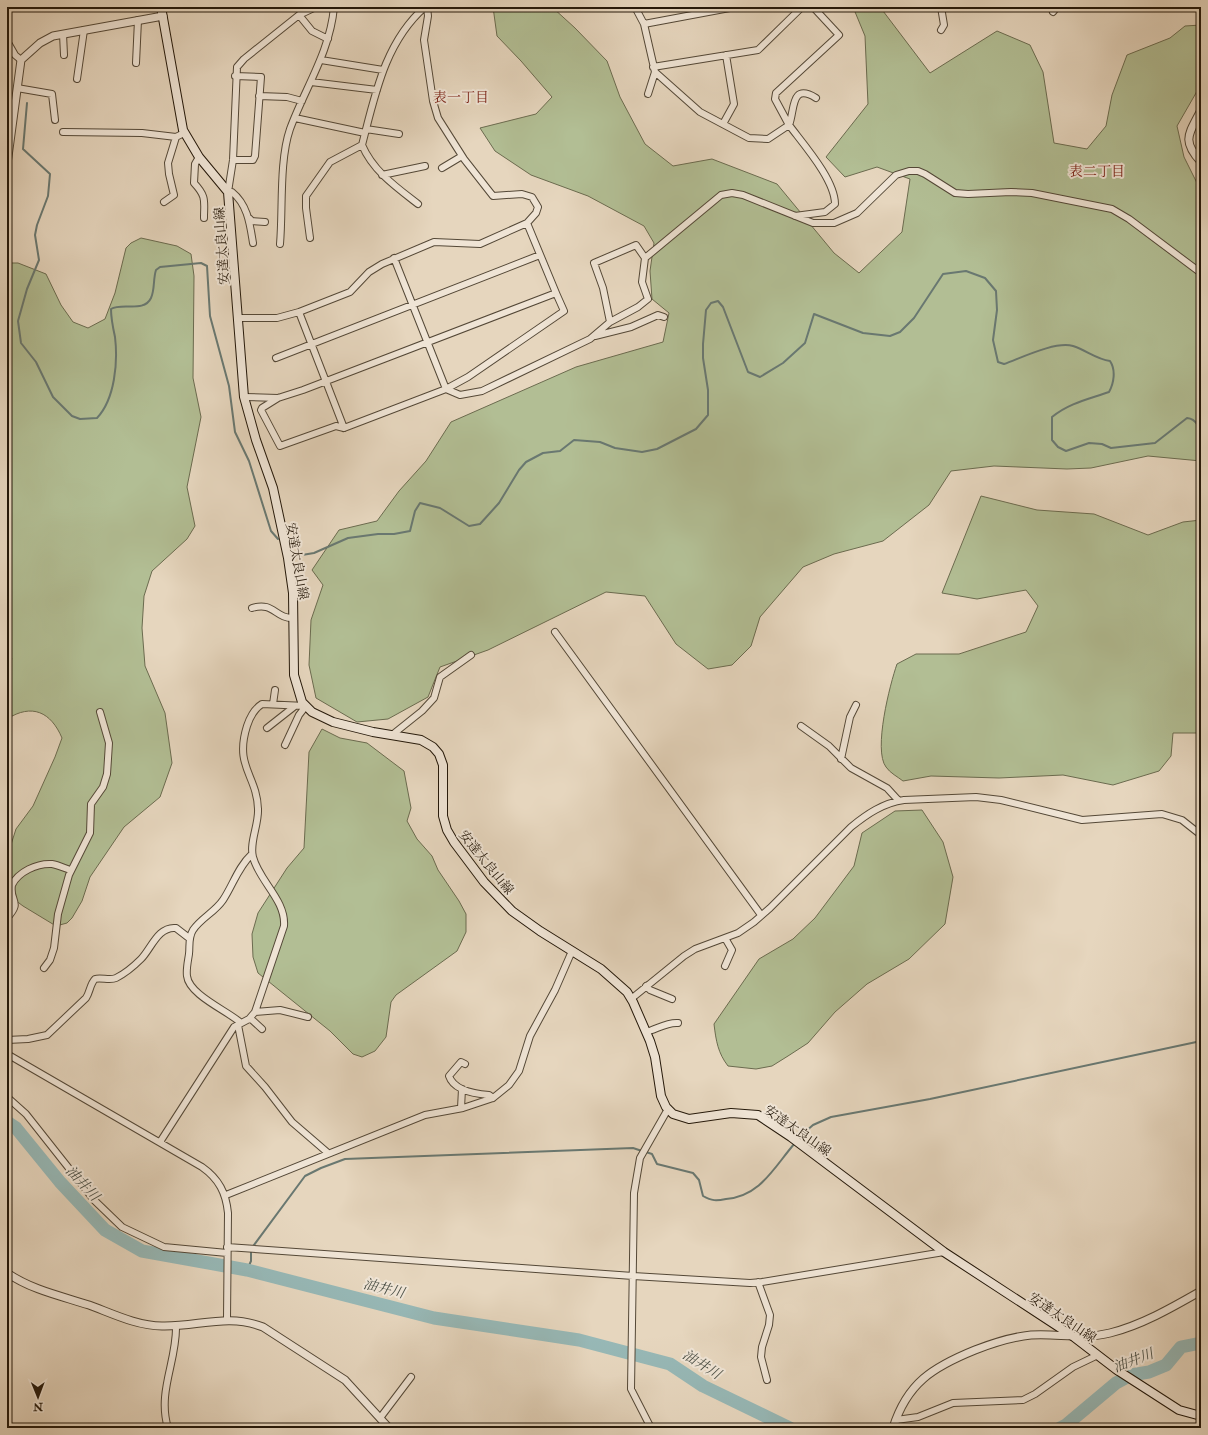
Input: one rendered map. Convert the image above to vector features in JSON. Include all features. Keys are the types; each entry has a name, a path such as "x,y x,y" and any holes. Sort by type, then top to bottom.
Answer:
{"main road":[{"name":"安達太良山線","path":"161,7 178,110 184,133 200,157 228,192 244,397 256,440 273,488 292,578 294,675 302,702 319,716 333,722 359,729 421,740 433,747 439,754 443,765 443,816 447,830 454,842 484,882 512,911 572,951 601,968 618,983 631,999 646,1032 655,1057 662,1096 668,1109 676,1116 689,1119 731,1113 752,1114 758,1116 795,1141 944,1252 1074,1337 1117,1370 1145,1389 1179,1410 1201,1416"}],"street":[{"path":"253,243 249,218 236,195 232,192 228,192 232,160 237,67 244,59 299,15 316,7"},
{"path":"280,244 285,158 290,130 311,82 316,66 321,60 328,39 334,7"},
{"path":"238,318 277,318 299,312 350,292 369,272 394,258 434,242 480,244 527,223 536,213 538,207 532,197 522,194 493,196 462,156 438,118 433,101 424,40 428,16 426,7 416,15 404,30 383,70 362,145 370,163 382,175 418,204"},
{"path":"635,7 644,24 654,70 648,94"},
{"path":"644,24 735,7"},
{"path":"654,70 758,50 802,7"},
{"path":"793,216 825,212 835,204 835,198 827,179 789,125 775,99 776,93 839,35 813,7"},
{"path":"941,7 944,25 941,30"},
{"path":"299,15 312,31 328,39"},
{"path":"7,164 21,60 40,43 63,34 163,16"},
{"path":"136,63 138,20"},
{"path":"77,79 84,30"},
{"path":"63,34 64,55"},
{"path":"8,46 21,60"},
{"path":"723,124 734,104 726,55"},
{"path":"321,60 383,70"},
{"path":"654,70 700,112 749,138 768,139 789,125 793,118 793,103 798,96 806,94 816,98"},
{"path":"232,160 247,161 254,159 261,78 236,76"},
{"path":"311,82 377,90"},
{"path":"17,88 52,94 55,120"},
{"path":"260,96 287,97 302,101"},
{"path":"1201,110 1190,131 1188,140 1190,150 1201,162"},
{"path":"295,118 366,131 399,134"},
{"path":"63,132 142,133 176,137 184,133"},
{"path":"164,202 174,195 168,163 176,137"},
{"path":"310,238 306,196 330,162 362,145"},
{"path":"442,168 462,156"},
{"path":"200,157 195,164 194,183 202,191 205,198 204,218"},
{"path":"382,175 426,166"},
{"path":"645,258 721,195 732,192 743,195 793,216 819,224 834,223 844,220 857,213 896,175 909,171 925,174 955,193 1032,193 1112,209 1148,232 1201,273"},
{"path":"197,212 204,208"},
{"path":"249,218 252,221 264,222"},
{"path":"527,223 564,311 468,377 446,389 344,428 336,426 280,446 261,410 278,398 328,382 556,293"},
{"path":"595,336 610,322 638,307 648,299 642,282 645,258 636,245 594,262 603,288 610,322"},
{"path":"276,358 540,255"},
{"path":"394,258 446,389 460,395 482,391 595,336 631,327 658,315 664,317"},
{"path":"299,312 328,382 344,428"},
{"path":"244,397 278,398"},
{"path":"252,608 259,606 270,607 284,617 294,618"},
{"path":"555,632 761,915"},
{"path":"392,735 422,711 434,698 440,677 472,655"},
{"path":"273,704 275,690"},
{"path":"160,1142 234,1027 250,1018 255,1012 284,926 282,912 255,863 252,854 258,808 244,763 243,740 251,716 262,704 306,706"},
{"path":"842,759 850,717 856,705"},
{"path":"267,728 295,706"},
{"path":"285,745 299,715 306,706"},
{"path":"44,968 50,960 54,948 58,914 70,870 90,833 91,804 103,787 107,774 109,743 100,712"},
{"path":"801,726 829,746 851,768 887,788 898,800"},
{"path":"631,999 695,949 745,929 856,823 879,807 898,800 994,799 1082,820 1162,814 1182,820 1201,834"},
{"path":"252,854 244,861 223,900 198,923 190,938 188,979 202,996 240,1024 243,1056 246,1066 265,1087 292,1122 328,1153"},
{"path":"7,918 15,910 16,906 12,885 20,874 36,866 46,864 56,865 70,870"},
{"path":"7,1040 28,1039 47,1035 86,998 90,992 91,982 94,979 114,979 120,976 141,959 155,940 167,929 176,928 190,938"},
{"path":"724,938 732,950 725,966"},
{"path":"226,1195 425,1115 461,1108 493,1098 509,1085 519,1071 530,1036 555,990 572,951"},
{"path":"646,986 650,990 672,999"},
{"path":"255,1012 280,1010 308,1017"},
{"path":"250,1018 262,1029"},
{"path":"646,1032 659,1029 671,1022 678,1023"},
{"path":"7,1054 160,1142 215,1177 226,1195 228,1213 226,1319"},
{"path":"465,1064 461,1062 449,1076 451,1081 462,1089 493,1098"},
{"path":"461,1108 462,1089"},
{"path":"7,1097 26,1114 94,1200 122,1227 164,1246 227,1250 251,1248 633,1276 758,1282 944,1252"},
{"path":"651,1428 631,1389 630,1366 634,1193 640,1158 668,1109"},
{"path":"7,1273 31,1287 138,1322 159,1326 176,1326 226,1319 250,1322 263,1327 345,1380 389,1428"},
{"path":"758,1282 770,1315 769,1325 762,1346 761,1357 766,1380"},
{"path":"893,1428 902,1403 917,1383 930,1372 951,1360 989,1344 1011,1338 1032,1335 1074,1337 1110,1333 1143,1321 1201,1291"},
{"path":"168,1428 164,1414 164,1397 176,1326"},
{"path":"896,1420 918,1416 953,1403 1023,1400 1035,1394 1073,1367 1098,1356"},
{"path":"380,1418 411,1377"}],"green space":[{"path":"493,7 552,7 607,61 620,97 645,144 673,166 712,159 777,184 834,253 859,273 902,232 910,179 877,167 845,177 826,157 868,104 865,36 853,7 880,7 930,73 997,31 1030,45 1043,72 1054,143 1087,149 1106,126 1112,95 1127,55 1170,38 1185,26 1201,25 1201,80 1196,93 1177,126 1184,157 1201,191 1201,461 1148,456 1091,468 1067,469 994,466 951,471 929,505 883,541 834,554 803,567 760,617 751,646 732,665 708,669 676,644 645,596 606,592 488,650 440,667 428,697 388,719 357,722 316,698 309,665 311,620 323,585 312,570 339,530 377,521 399,491 426,461 451,422 576,367 663,342 669,313 652,299 650,271 654,243 644,226 588,196 531,175 495,151 480,128 536,114 552,97 497,36"},
{"path":"141,238 177,246 191,254 194,276 193,378 201,417 187,487 195,526 187,539 152,571 144,596 142,628 145,666 165,713 172,763 160,797 124,827 90,877 82,901 72,918 67,923 56,926 23,906 7,894 7,857 16,829 33,806 62,738 58,729 52,722 40,713 32,711 25,712 16,714 7,719 7,665 12,659 7,651 7,263 18,263 46,274 61,305 73,322 88,328 105,319 115,293 126,248 131,243"},
{"path":"981,496 1037,510 1094,514 1148,535 1183,522 1201,520 1201,733 1173,733 1171,756 1159,771 1113,785 1063,775 999,778 931,776 903,781 886,767 882,759 882,732 890,686 897,664 916,654 959,654 1026,632 1038,606 1026,590 977,599 942,593"},
{"path":"322,729 340,738 367,743 404,771 411,808 407,821 417,839 432,856 438,870 466,914 466,932 457,951 396,995 391,1002 386,1037 375,1051 362,1057 353,1054 330,1031 258,973 253,957 252,934 258,913 287,868 304,848 309,752"},
{"path":"922,810 943,842 953,877 945,924 909,959 867,984 835,1012 808,1043 772,1066 756,1069 728,1066 718,1046 714,1024 759,959 793,939 815,918 854,866 862,833 895,811"}],"waterway":[{"path":"27,103 23,149 50,174 48,196 37,225 35,235 39,260 27,289 18,321 21,343 36,362 53,397 72,416 80,419 97,418 108,401 114,380 116,347 111,309 121,306 138,306 148,302 154,288 156,270 160,267 201,263 207,266 210,316 229,386 235,432 249,461 271,531 278,539"},
{"path":"296,556 314,553 348,538 410,531 415,511 420,503 440,508 469,526 480,524 499,503 519,470 526,462 543,453 560,451 574,440 600,442 615,448 642,452 657,449 696,429 708,415 708,390 703,358 706,310 711,303 718,301 723,307 748,372 760,377 783,363 805,343 814,314 863,333 890,336 900,332 914,318 943,274 966,271 985,278 996,291 997,310 993,340 998,362 1004,364 1048,348 1066,345 1073,346 1110,361 1114,376 1109,392 1065,408 1052,417 1052,440 1058,447 1066,451 1089,443 1102,444 1111,448 1155,443 1187,418 1193,420 1197,424 1201,437"},
{"path":"797,1139 813,1125 831,1117 930,1099 1201,1041"},
{"name":"油井川","path":"7,1122 16,1128 60,1182 105,1230 142,1251 247,1270 434,1318 579,1340 670,1364 703,1386 790,1428"},
{"path":"646,1152 652,1154 657,1164 693,1173 699,1180 703,1196 712,1200 723,1200 738,1197 758,1186 766,1179 795,1143"},
{"path":"247,1270 251,1261 251,1249 305,1176 345,1159 633,1148 642,1151"},
{"name":"油井川","path":"1060,1428 1066,1425 1116,1383 1131,1375 1149,1372 1166,1365 1181,1347 1201,1343"}],"district":[{"name":"表一丁目","path":"461,97"},
{"name":"表二丁目","path":"1097,171"}]}
